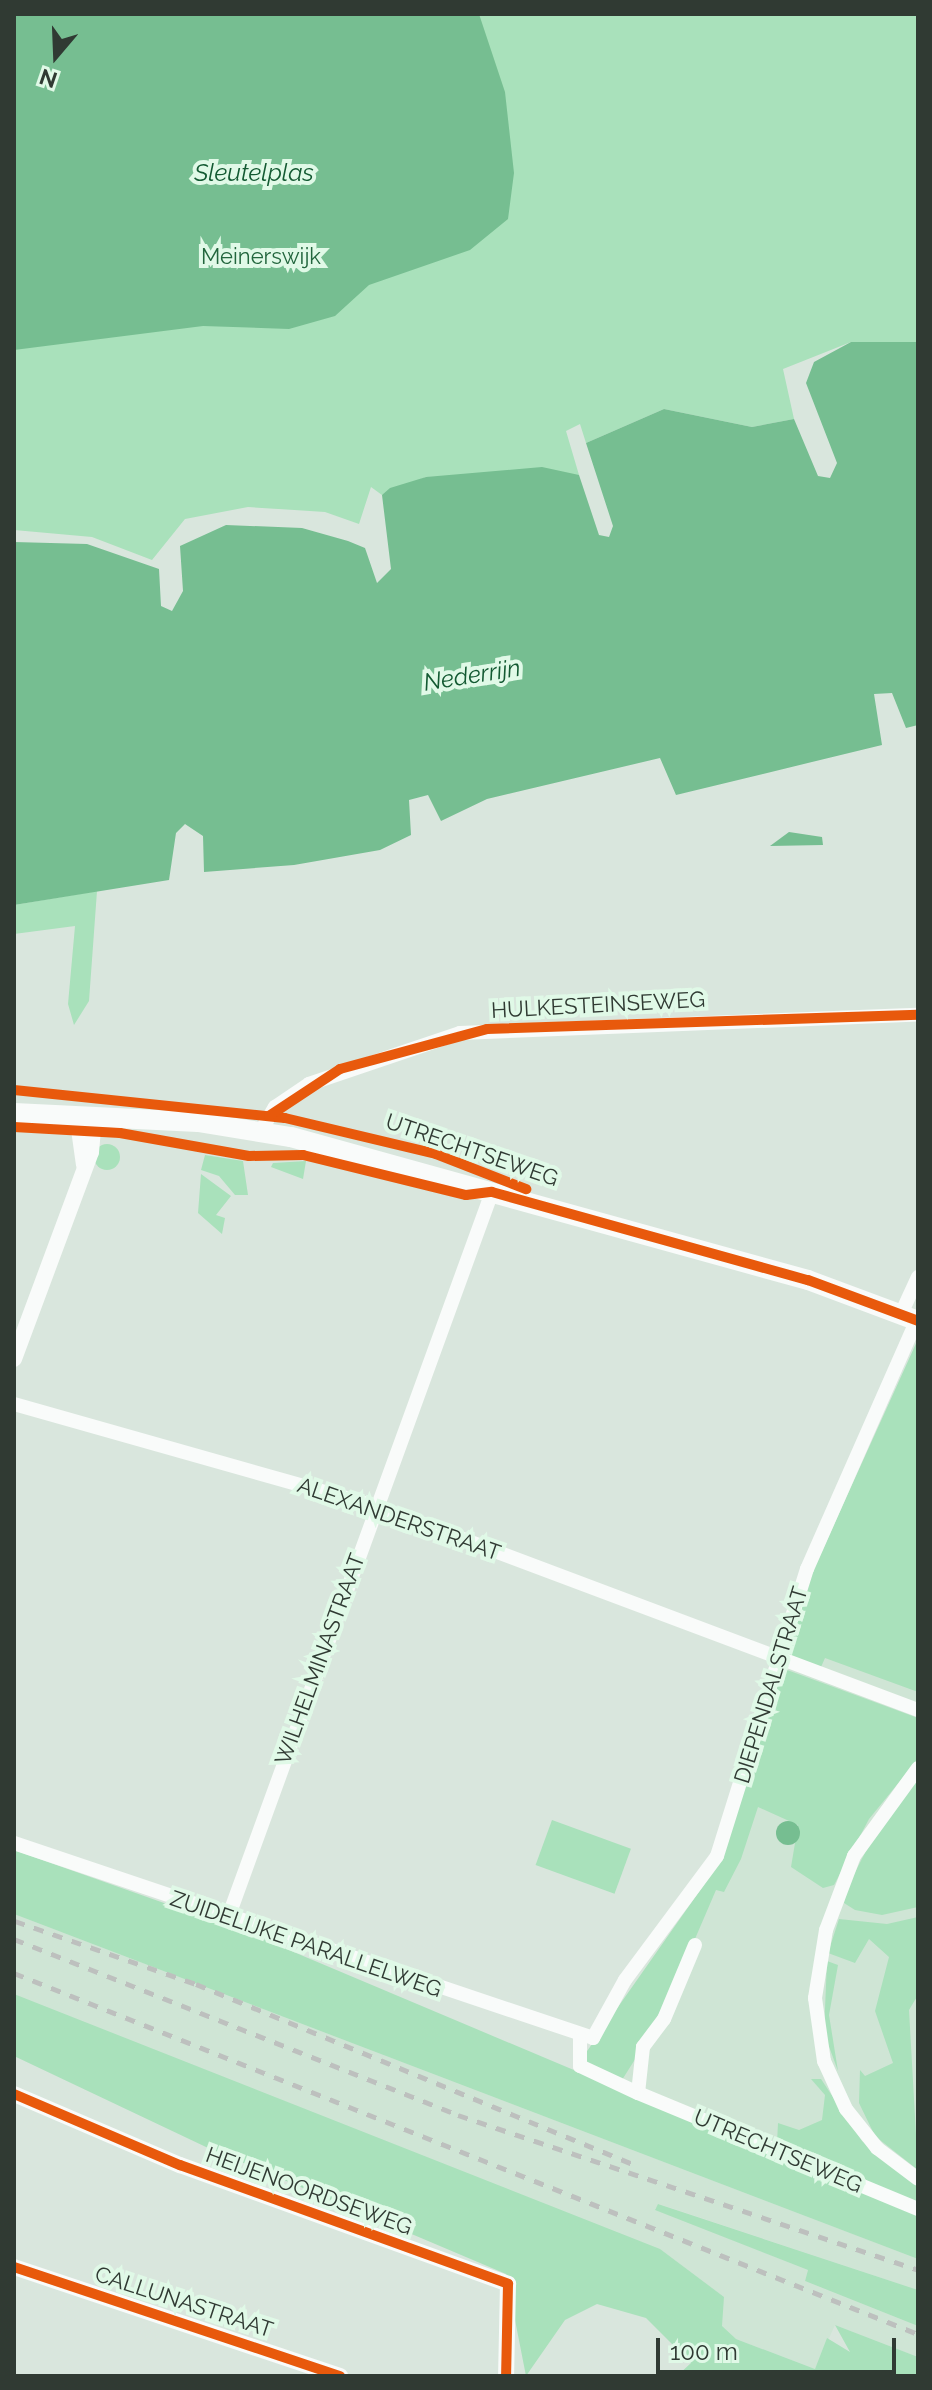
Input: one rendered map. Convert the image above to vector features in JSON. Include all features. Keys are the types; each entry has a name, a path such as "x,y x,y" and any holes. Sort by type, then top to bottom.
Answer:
{"main road":[{"path":"14,1101 80,1115"},
{"name":"UTRECHTSEWEG","path":"14,1113 80,1115 261,1131 808,1280 912,1318"}],"street":[{"name":"HULKESTEINSEWEG","path":"261,1131 275,1107 327,1075 460,1033 918,1015"},
{"path":"14,1359 84,1165 80,1115"},
{"name":"WILHELMINASTRAAT","path":"229,1915 375,1506 492,1192"},
{"name":"DIEPENDALSTRAAT","path":"580,2038 597,2034 625,1980 717,1856 776,1658 840,1487 912,1318 918,1277"},
{"name":"ALEXANDERSTRAAT","path":"14,1404 375,1506 918,1710"},
{"name":"UTRECHTSEWEG","path":"918,1768 854,1856 826,1930 815,1998 824,2061 846,2109 877,2148 918,2179"},
{"name":"ZUIDELIJKE PARALLELWEG","path":"14,1843 580,2038"},
{"path":"638,2093 643,2047 664,2019 695,1945"},
{"name":"UTRECHTSEWEG","path":"580,2038 580,2066 918,2209"},
{"name":"HEIJENOORDSEWEG","path":"14,2094 180,2165 508,2284 506,2376"},
{"name":"CALLUNASTRAAT","path":"14,2267 340,2376"}],"shaded area":[{"path":"918,1345 918,2221 582,2083 735,1841 830,1537"},
{"path":"14,1914 918,2259 918,2290 659,2204 655,2209 808,2270 805,2281 918,2326 918,2357 835,2325 815,2369 736,2339 14,1994"}],"green space":[{"name":"Meinerswijk","path":"14,14 918,14 918,342 851,342 783,369 794,419 752,427 664,409 586,443 580,424 566,431 579,475 426,477 382,495 371,487 359,524 325,512 248,507 185,519 152,560 92,537 14,530"},
{"path":"97,891 89,1001 74,1025 68,1004 75,926 14,934 14,905"},
{"path":"107,1144 116,1148 120,1157 116,1166 107,1170 98,1166 94,1157 98,1148"},
{"path":"205,1155 243,1161 248,1195 235,1195 219,1176 201,1170"},
{"path":"306,1161 303,1179 271,1167 273,1163"},
{"path":"201,1174 231,1196 216,1215 225,1218 222,1234 198,1213"},
{"path":"918,1339 918,1692 825,1658 821,1667 787,1654 813,1571"},
{"path":"779,1667 918,1718 918,1759 869,1819 834,1885 823,1888 791,1867 798,1825 758,1807 741,1859 724,1892 716,1890 661,2018 622,2080 586,2064 585,2054 722,1859"},
{"path":"918,1778 918,1907 882,1915 855,1910 844,1903 846,1890 870,1843"},
{"path":"552,1820 631,1849 615,1894 536,1865"},
{"path":"14,1850 246,1932 918,2215 918,2259 14,1914"},
{"path":"918,1917 918,1995 909,2010 918,2170 875,2136 859,2103 860,2070 865,2076 893,2063 875,2011 889,1957 869,1939 855,1963 828,1953 839,1919 887,1924"},
{"path":"827,1961 838,1965 829,2015 838,2071 824,2033"},
{"path":"14,1994 660,2249 724,2297 722,2326 736,2339 815,2369 827,2338 850,2352 835,2325 918,2357 918,2376 677,2376 691,2363 646,2318 597,2304 565,2320 526,2376 506,2274 206,2147 14,2056"},
{"path":"811,2079 821,2079 862,2141 918,2185 918,2203 777,2143 778,2123 799,2130 822,2120 825,2095"},
{"path":"658,2204 918,2290 918,2326 805,2281 808,2270 655,2210"}],"water":[{"name":"Sleutelplas","path":"14,14 479,14 505,92 514,173 508,219 470,250 369,285 335,316 289,329 203,326 14,350"},
{"name":"Nederrijn","path":"851,342 918,342 918,725 906,728 892,693 874,694 882,745 676,795 660,758 487,799 441,821 428,795 409,800 411,835 380,850 294,865 204,872 203,836 185,824 176,833 169,880 14,905 14,542 87,544 159,569 161,606 172,611 183,591 180,546 226,525 302,528 348,541 365,548 377,583 391,569 382,495 390,488 426,477 542,467 579,475 599,535 609,537 613,526 586,443 664,409 752,427 794,419 818,476 830,478 837,463 806,383 814,362"},
{"path":"789,832 822,837 823,845 770,846"},
{"path":"788,1821 797,1824 800,1833 797,1842 788,1845 779,1842 776,1833 779,1824"}],"railway":[{"path":"15,1921 196,1984 638,2166"},
{"path":"14,1939 458,2115 918,2270"},
{"path":"14,1973 918,2334"}],"cycle path":[{"path":"269,1116 340,1069 487,1029 918,1015"},
{"path":"14,1090 285,1118 436,1154 526,1189"},
{"path":"14,1127 120,1133 249,1156 303,1155 466,1195 492,1192 808,1280 918,1321"},
{"path":"14,2094 180,2165 508,2284 506,2376"},
{"path":"14,2267 340,2376"}]}
